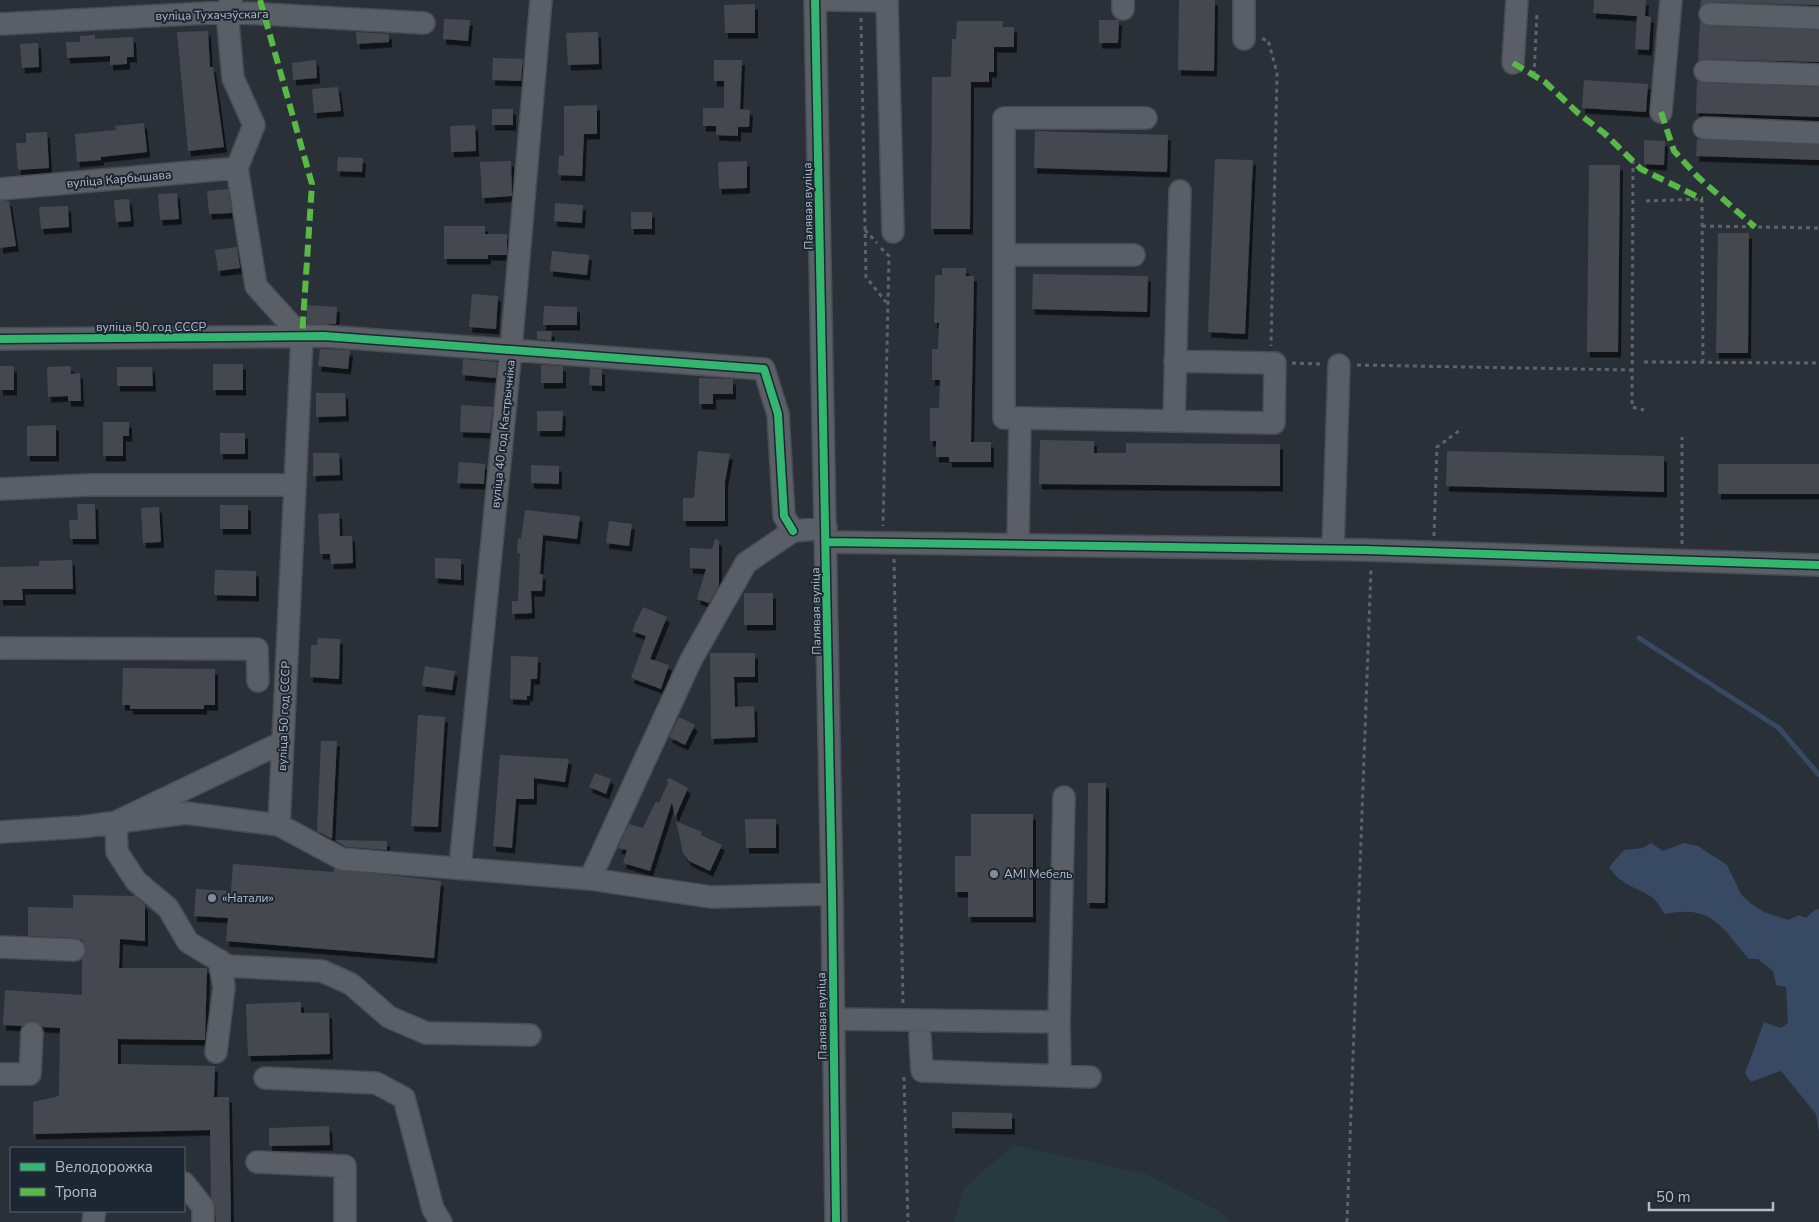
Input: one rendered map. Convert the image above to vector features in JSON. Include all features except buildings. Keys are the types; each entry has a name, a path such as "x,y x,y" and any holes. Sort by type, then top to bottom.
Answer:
{"street":[{"name":"вуліца 40 год Кастрычніка","path":"460,868 511,349 541,0"},
{"name":"Палявая вуліца","path":"815,0 826,535 836,1222"},
{"path":"829,0 887,1 893,232"},
{"path":"1244,0 1244,39"},
{"path":"1513,63 1516,0"},
{"path":"1661,112 1671,0"},
{"path":"229,6 233,78 254,125 237,168 256,286 302,338 324,336 764,369 778,414 784,516 794,531"},
{"name":"вуліца Тухачэўскага","path":"0,24 229,6 424,23"},
{"path":"1710,14 1819,18"},
{"path":"1705,71 1819,75"},
{"path":"1146,118 1004,118 1004,418 1274,423 1275,363 1175,361"},
{"path":"1704,128 1819,133"},
{"name":"вуліца Карбышава","path":"0,188 237,168"},
{"path":"1174,421 1180,192"},
{"path":"1004,254 1134,255"},
{"name":"вуліца 50 год СССР","path":"0,339 302,338 279,825"},
{"path":"1334,549 1339,365"},
{"path":"1018,544 1020,418"},
{"path":"0,489 89,485 294,485"},
{"path":"590,879 691,660 746,563 794,531 888,544 1018,544 1433,551 1819,565"},
{"path":"0,648 257,649 258,681"},
{"path":"116,822 283,742"},
{"path":"1060,1075 1058,1022 1064,797"},
{"path":"0,832 116,822 186,813 279,825 342,859 590,879 711,897 832,894"},
{"path":"116,822 117,852 136,881 168,908 188,942 228,966 322,971 351,984 389,1017 426,1033 530,1035"},
{"path":"0,947 74,950"},
{"path":"216,1052 224,987 219,960"},
{"path":"834,1019 1058,1022"},
{"path":"911,1020 922,1070 1090,1077"},
{"path":"0,1074 30,1074 32,1034"},
{"path":"265,1078 376,1083 404,1098 433,1209 441,1222"},
{"path":"257,1162 345,1166 345,1222"},
{"path":"185,1184 203,1207 203,1222"}],"path":[{"path":"860,1 866,277 886,302"},
{"path":"1534,75 1537,9"},
{"path":"1244,39 1268,40 1277,73 1271,348 1275,363 1632,370"},
{"path":"1633,160 1632,407 1644,410"},
{"path":"1646,201 1702,199 1704,361"},
{"path":"1702,226 1819,228"},
{"path":"865,230 889,256 886,302 888,544 911,1020"},
{"path":"1644,362 1819,362"},
{"path":"1433,551 1437,447 1460,430"},
{"path":"1681,560 1682,437"},
{"path":"1347,1222 1372,550"},
{"path":"904,1068 908,1222"}],"green space":[{"path":"1013,1145 1146,1174 1221,1212 1229,1222 954,1222 964,1188"}],"water":[{"path":"1651,843 1663,851 1684,843 1698,846 1727,865 1741,894 1750,903 1764,912 1788,920 1799,915 1806,918 1819,909 1819,1133 1816,1114 1781,1071 1751,1082 1745,1073 1764,1022 1781,1028 1788,1023 1786,987 1776,985 1773,971 1758,959 1749,959 1723,928 1714,921 1705,915 1694,912 1665,914 1653,898 1618,878 1609,867 1624,850 1643,848"}],"waterway":[{"path":"1639,638 1779,728 1819,775"}],"marked path":[{"path":"260,0 312,184 302,337"},
{"path":"1513,63 1545,82 1579,114 1604,133 1641,169 1702,199"},
{"path":"1661,112 1674,151 1698,177 1755,227"}],"cycle path":[{"path":"815,0 832,894 836,1222"},
{"path":"0,339 324,336 764,369 778,414 784,516 793,531"},
{"path":"826,542 1366,550 1819,565"}],"place":[{"name":"AMI Мебель","path":"994,874"},
{"name":"«Натали»","path":"212,898"}]}
